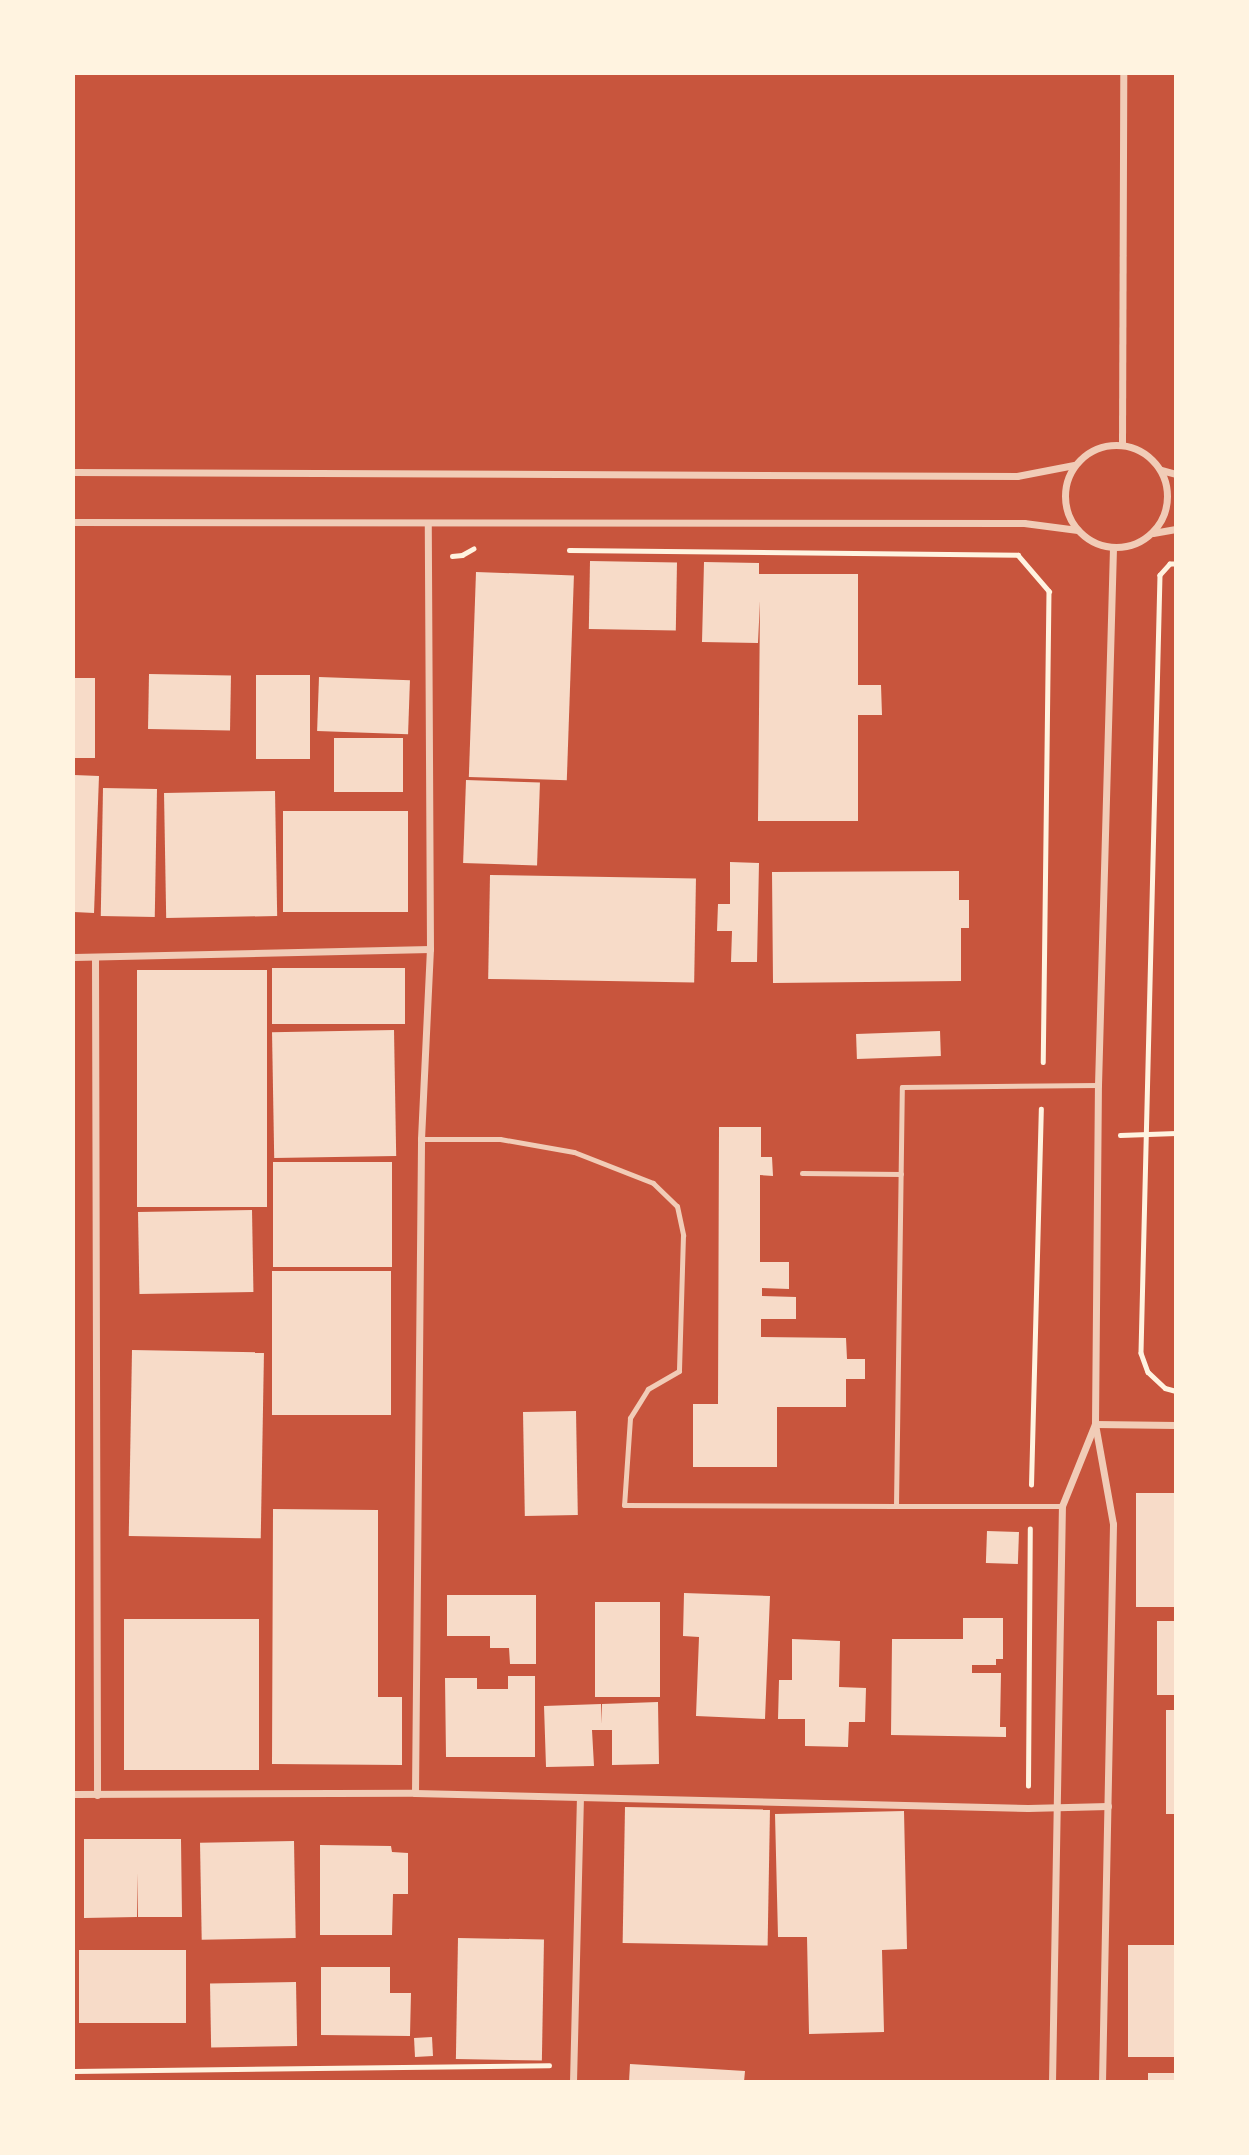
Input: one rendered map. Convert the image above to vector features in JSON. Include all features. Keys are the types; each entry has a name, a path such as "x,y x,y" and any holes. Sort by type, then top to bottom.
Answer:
{"street":[{"path":"1122,444 1123,74"},
{"path":"74,472 1017,476 1074,465 1096,448 1122,444 1145,452 1161,470 1168,496 1161,522 1152,533"},
{"path":"1074,465 1065,491 1066,505 1078,530"},
{"path":"1161,470 1175,474"},
{"path":"74,522 1024,523 1078,530 1100,544 1113,547 1127,547 1152,533 1175,529"},
{"path":"415,1793 421,1139 430,949 428,524"},
{"path":"1102,2081 1113,1524 1095,1424 1098,1085 1113,547"},
{"path":"74,957 430,949"},
{"path":"95,957 97,1795"},
{"path":"1095,1424 1175,1425"},
{"path":"1052,2081 1062,1506 1095,1424"},
{"path":"74,1794 415,1793 1028,1808 1108,1806"},
{"path":"573,2081 580,1797"}],"lane":[{"path":"896,1506 902,1087 1098,1085"},
{"path":"421,1139 500,1139 574,1153 653,1184 677,1206 683,1235 679,1371 648,1389 631,1418 624,1505 1062,1506"},
{"path":"802,1173 901,1174"}],"path":[{"path":"430,556 462,555 471,550 485,550"},
{"path":"554,550 1018,555 1049,591 1042,1087 1030,1506 1028,1808"},
{"path":"1175,564 1170,564 1160,575 1141,1353 1148,1372 1165,1388 1175,1391"},
{"path":"1098,1136 1175,1133"},
{"path":"74,2071 549,2065"}],"building":[{"path":"590,561 677,563 676,631 589,629"},
{"path":"704,562 759,563 759,574 858,574 858,685 881,685 882,715 858,715 858,821 758,821 760,601 758,643 702,642"},
{"path":"476,572 574,575 567,780 469,777"},
{"path":"149,674 231,675 230,730 148,729"},
{"path":"256,675 310,675 310,759 256,759"},
{"path":"319,677 410,680 408,734 317,731"},
{"path":"74,678 95,678 95,758 74,758"},
{"path":"334,738 403,738 403,792 334,792"},
{"path":"74,775 99,776 94,913 74,912"},
{"path":"466,780 540,783 537,866 463,863"},
{"path":"103,788 157,789 155,917 101,916"},
{"path":"275,791 277,916 166,918 164,793"},
{"path":"283,811 408,811 408,912 283,912"},
{"path":"730,862 759,863 757,962 731,962 732,931 717,931 718,904 730,904"},
{"path":"959,871 959,900 969,900 969,928 961,928 961,981 773,983 772,872"},
{"path":"490,875 696,879 694,983 488,979"},
{"path":"272,968 405,968 405,1024 272,1024"},
{"path":"137,970 267,970 267,1207 137,1207"},
{"path":"394,1030 396,1156 274,1158 272,1032"},
{"path":"940,1031 941,1056 857,1059 856,1034"},
{"path":"719,1127 761,1127 761,1157 772,1157 773,1176 760,1175 760,1262 789,1262 789,1289 762,1288 762,1296 796,1297 796,1319 761,1319 761,1337 846,1338 847,1359 865,1359 865,1379 846,1379 846,1407 777,1407 777,1467 693,1467 693,1404 718,1404"},
{"path":"273,1162 392,1162 392,1267 273,1267"},
{"path":"252,1210 253,1292 139,1294 138,1212"},
{"path":"272,1271 391,1271 391,1415 272,1415"},
{"path":"132,1350 264,1352 261,1538 129,1536"},
{"path":"576,1411 578,1515 525,1516 523,1412"},
{"path":"1136,1493 1176,1493 1176,1607 1136,1607"},
{"path":"273,1509 378,1510 378,1697 402,1697 402,1765 272,1764"},
{"path":"987,1531 1019,1532 1018,1564 986,1563"},
{"path":"684,1593 770,1596 765,1719 696,1716 699,1637 683,1636"},
{"path":"447,1595 536,1595 536,1664 510,1664 509,1648 490,1648 490,1636 447,1636"},
{"path":"595,1602 660,1602 660,1697 595,1697"},
{"path":"963,1618 1003,1618 1003,1659 996,1659 996,1665 972,1665 972,1673 1001,1673 1000,1727 1006,1727 1006,1737 891,1735 892,1639 963,1639"},
{"path":"124,1619 259,1619 259,1770 124,1770"},
{"path":"1157,1621 1176,1621 1176,1695 1157,1695"},
{"path":"792,1639 840,1641 839,1687 866,1688 865,1722 849,1722 848,1747 805,1746 805,1719 778,1719 779,1680 792,1680"},
{"path":"508,1676 535,1676 535,1757 446,1757 445,1678 477,1678 477,1689 508,1689"},
{"path":"658,1702 659,1764 612,1765 612,1730 592,1730 594,1766 546,1767 544,1706 601,1704 601,1724 602,1704"},
{"path":"1166,1710 1176,1710 1176,1814 1166,1814"},
{"path":"625,1807 770,1810 768,1946 623,1943"},
{"path":"904,1811 907,1949 882,1950 884,2032 809,2034 807,1937 778,1937 775,1814"},
{"path":"84,1839 181,1839 182,1917 138,1917 137,1873 137,1917 84,1918"},
{"path":"294,1841 296,1938 202,1940 200,1843"},
{"path":"320,1845 391,1846 392,1852 408,1853 408,1894 393,1894 392,1935 320,1935"},
{"path":"458,1938 544,1940 542,2060 456,2059"},
{"path":"1128,1945 1176,1945 1176,2057 1128,2057"},
{"path":"79,1950 186,1950 186,2023 79,2023"},
{"path":"321,1967 390,1967 390,1993 411,1993 410,2036 321,2035"},
{"path":"296,1982 297,2046 211,2047 210,1984"},
{"path":"432,2037 433,2056 415,2057 414,2038"},
{"path":"630,2064 745,2071 744,2082 629,2082"},
{"path":"1148,2073 1176,2073 1176,2082 1148,2082"}]}
